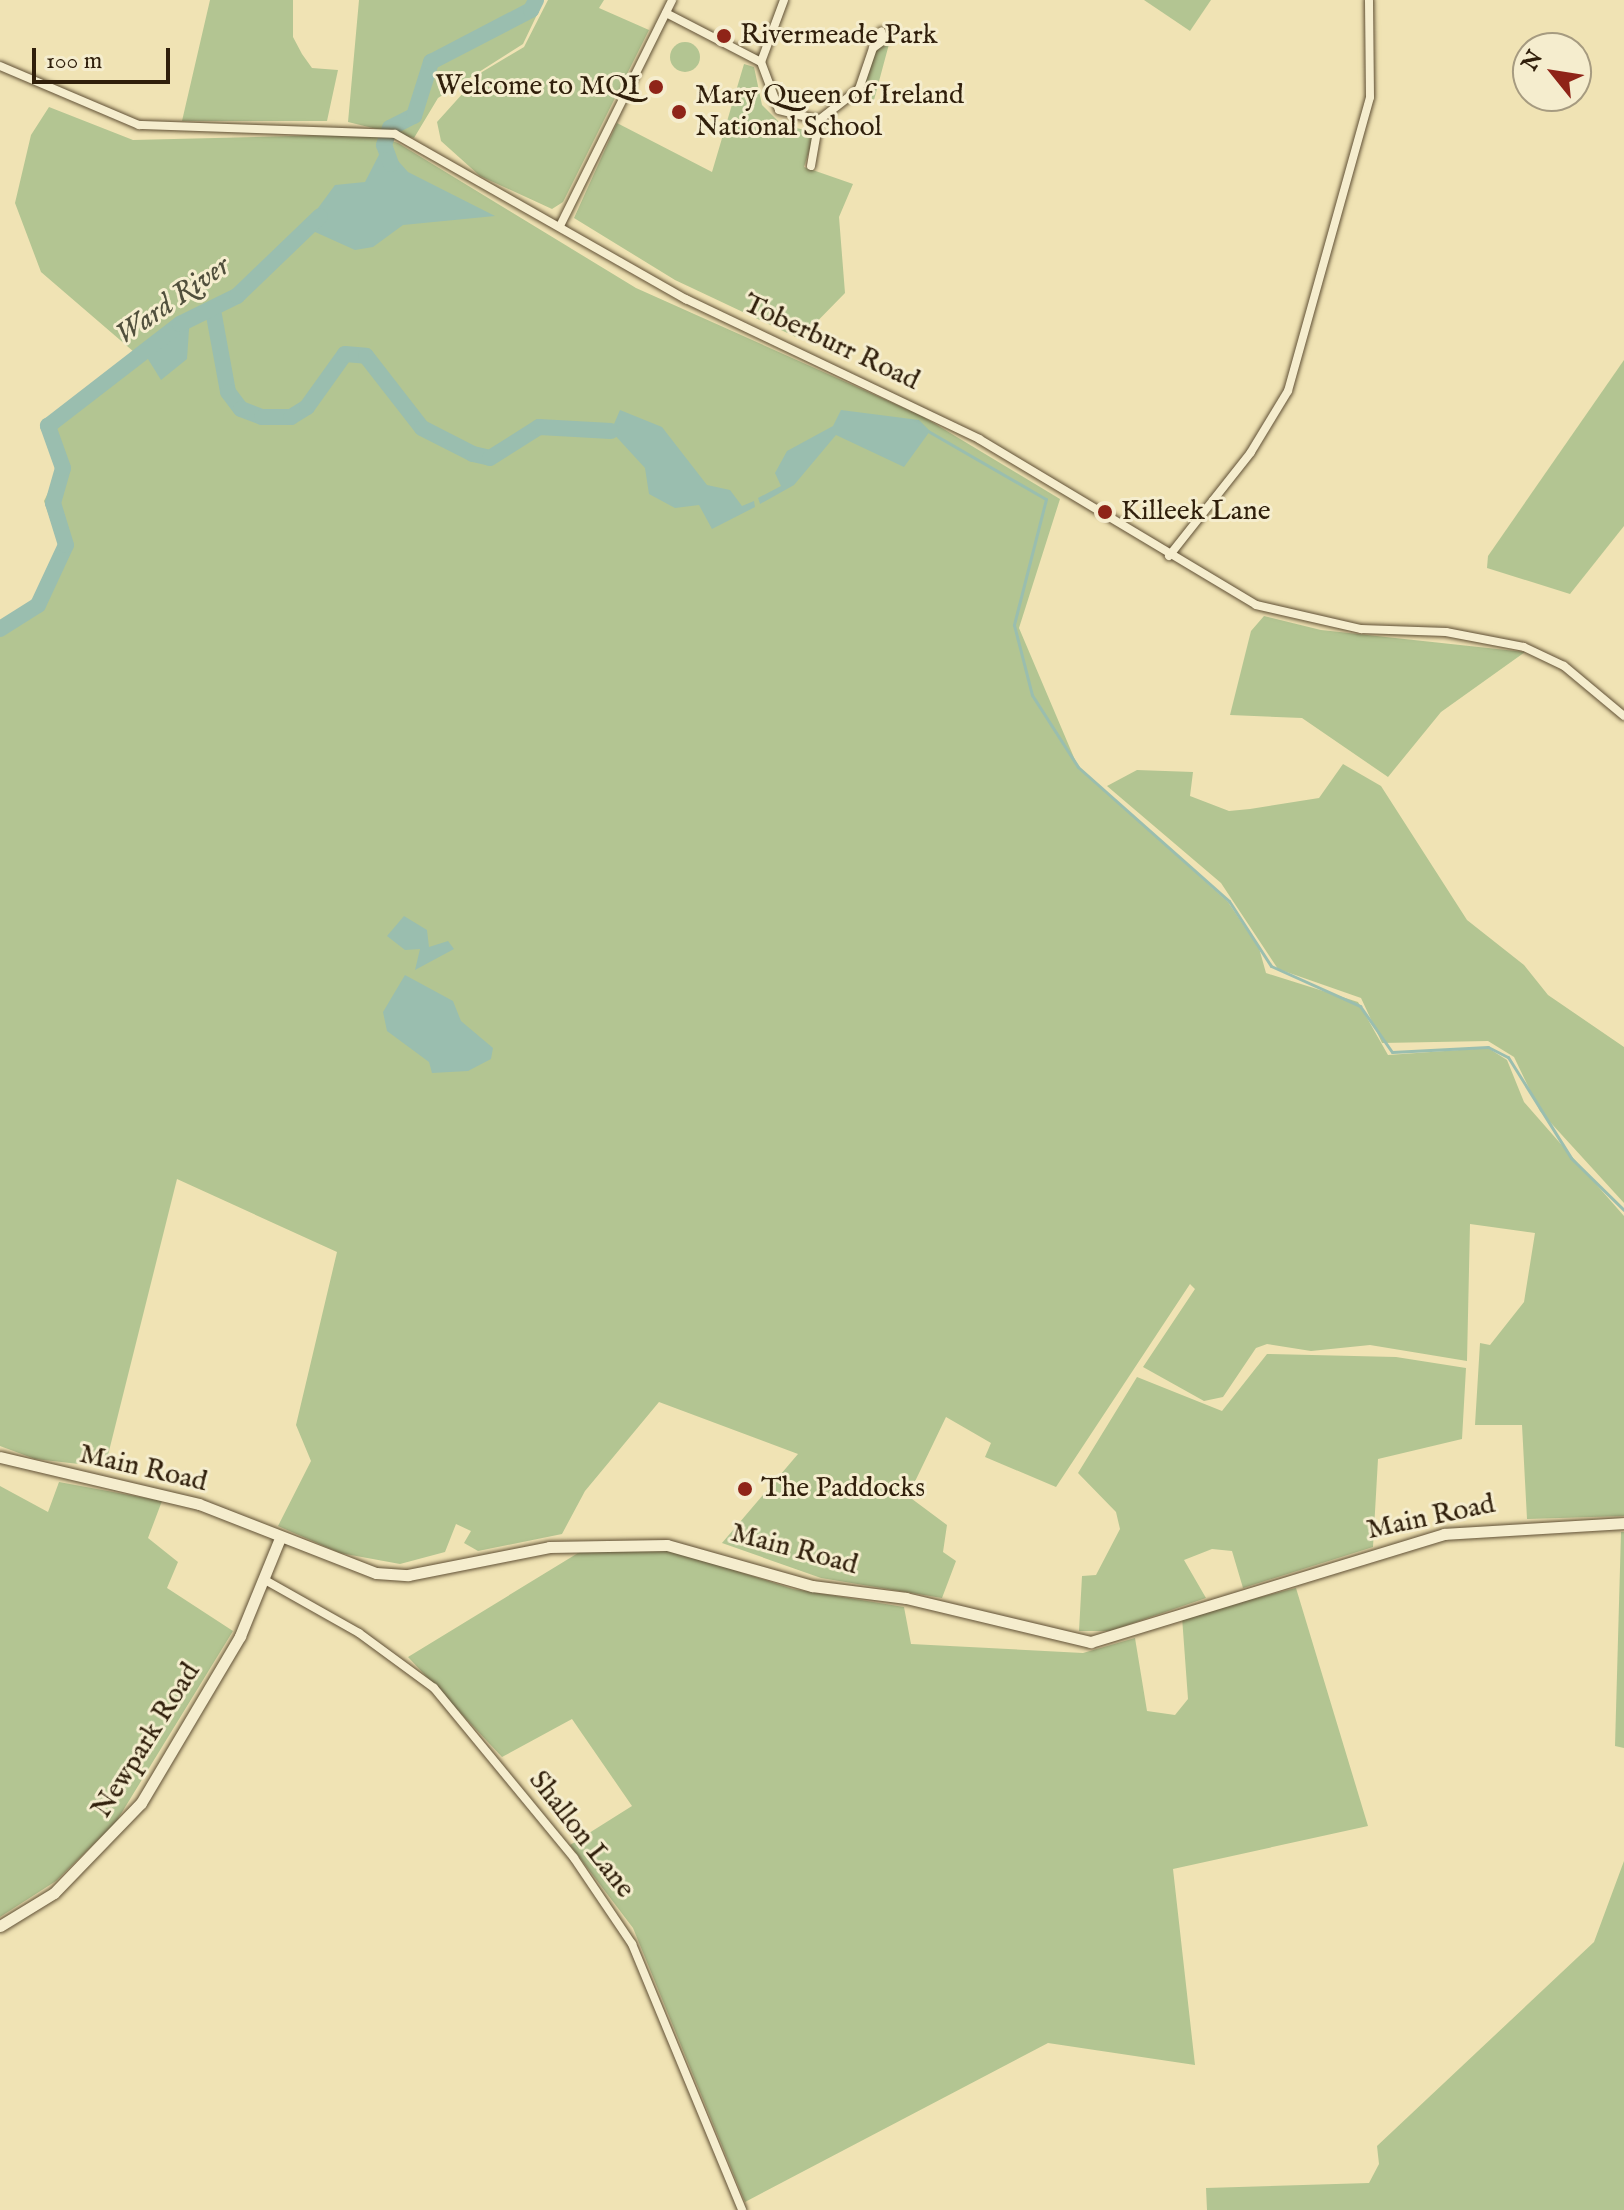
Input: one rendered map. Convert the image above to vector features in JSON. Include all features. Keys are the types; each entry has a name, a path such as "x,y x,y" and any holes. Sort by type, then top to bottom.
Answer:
{"main road":[{"name":"Main Road","path":"0,1457 199,1504 335,1563 396,1575 549,1547 667,1545 812,1586 906,1598 1091,1642 1444,1534 1624,1523"},
{"name":"Newpark Road","path":"0,1926 54,1893 125,1825 240,1636 280,1538"}],"street":[{"path":"560,226 672,0"},
{"path":"784,0 761,62 779,110 819,120"},
{"path":"1169,556 1251,452 1288,391 1370,97 1369,0"},
{"path":"666,13 761,62"},
{"path":"804,154 813,162 819,120 859,89 873,48 884,40 881,31"},
{"name":"Toberburr Road","path":"0,66 139,125 367,129 395,134 686,299 979,439 1169,556 1281,615 1524,647 1564,666 1624,716"},
{"name":"Shallon Lane","path":"265,1580 359,1633 434,1688 581,1868 632,1944 742,2210"}],"green space":[{"path":"210,0 293,0 293,37 302,54 312,68 338,70 327,121 182,121"},
{"path":"359,0 544,0 523,44 438,98 414,138 348,122"},
{"path":"548,0 604,0 599,8 649,30 563,202 552,209 480,176 441,141 437,122 482,72 524,47"},
{"path":"1144,0 1211,0 1190,31"},
{"path":"685,42 696,46 700,57 696,68 685,72 674,68 670,57 674,46"},
{"path":"889,44 874,100 861,96 855,104 877,47"},
{"path":"744,64 754,67 762,105 782,125 815,132 804,167 853,184 839,217 845,293 800,339 675,280 574,218 617,123 712,172"},
{"path":"49,107 133,140 371,134 398,143 636,288 922,416 1060,499 1019,628 1078,767 1228,902 1259,948 1266,973 1358,1002 1388,1055 1488,1048 1507,1060 1524,1102 1624,1216 1624,1516 1527,1519 1522,1425 1475,1425 1480,1343 1490,1345 1524,1302 1535,1233 1470,1224 1467,1361 1370,1345 1311,1351 1267,1344 1256,1348 1223,1397 1204,1401 1143,1367 1195,1289 1190,1284 1056,1487 985,1457 991,1443 946,1417 908,1496 947,1525 943,1552 956,1561 942,1598 821,1578 722,1543 798,1454 659,1402 585,1491 562,1534 478,1551 464,1543 471,1531 456,1524 445,1552 400,1564 340,1553 278,1526 311,1461 296,1425 337,1252 177,1179 105,1467 35,1459 0,1446 0,636 46,599 61,550 44,501 63,463 51,429 134,352 41,272 15,203 31,135"},
{"path":"1624,360 1624,526 1570,594 1487,568 1488,556"},
{"path":"1264,616 1321,630 1525,652 1441,712 1388,777 1302,718 1230,715 1251,631"},
{"path":"1343,764 1381,786 1467,920 1524,965 1548,995 1624,1047 1624,1203 1540,1111 1514,1057 1488,1041 1382,1043 1361,998 1278,969 1221,883 1107,786 1137,770 1193,772 1190,796 1229,811 1319,798"},
{"path":"1267,1354 1396,1357 1466,1368 1462,1439 1378,1459 1373,1547 1243,1588 1232,1551 1212,1549 1184,1560 1206,1598 1110,1631 1079,1631 1082,1576 1096,1575 1120,1529 1116,1512 1078,1473 1137,1377 1222,1411"},
{"path":"59,1482 162,1501 148,1538 178,1562 167,1588 233,1631 116,1822 56,1881 0,1917 0,1486 48,1512"},
{"path":"1621,1532 1624,1532 1624,1748 1615,1746"},
{"path":"583,1550 672,1550 793,1589 904,1607 911,1644 1083,1653 1135,1638 1147,1711 1175,1715 1188,1699 1182,1617 1296,1588 1368,1826 1173,1869 1195,2065 1048,2043 745,2202 633,1928 570,1845 632,1806 572,1719 502,1757 408,1657"},
{"path":"1624,1861 1624,2210 1207,2210 1206,2188 1369,2183 1379,2164 1377,2146 1594,1942"}],"shaded area":[{"path":"384,145 408,172 495,216 403,225 373,247 355,250 304,227 335,185 365,182"},
{"path":"190,315 187,359 161,380 143,351"},
{"path":"620,410 662,427 707,485 730,490 742,506 754,501 755,507 712,529 699,505 675,508 649,494 645,468 611,431"},
{"path":"841,410 919,420 930,431 904,467 836,435 794,485 760,504 758,498 781,486 775,473 787,451 833,426"},
{"path":"404,916 427,930 429,947 448,941 454,949 415,970 420,949 405,950 387,936"},
{"path":"405,975 453,1001 461,1021 493,1048 491,1059 468,1071 432,1073 429,1062 387,1031 383,1012"}],"waterway":[{"name":"Ward River","path":"391,164 384,145 390,128 414,116 431,62 531,10 536,0"},
{"name":"Ward River","path":"0,629 38,605 66,545 53,503 63,468 48,426 180,324 237,296 320,216"},
{"path":"213,310 228,392 241,409 262,417 291,417 307,407 345,354 366,356 422,428 473,454 490,458 539,427 611,431"},
{"path":"928,431 1046,499 1014,625 1032,695 1078,767 1229,901 1271,966 1360,1006 1392,1052 1488,1047 1508,1057 1571,1158 1624,1210"}],"place":[{"name":"Rivermeade Park","path":"724,36"},
{"name":"Welcome to MQI","path":"656,87"},
{"name":"Mary Queen of Ireland National School","path":"679,112"},
{"name":"Killeek Lane","path":"1105,512"},
{"name":"The Paddocks","path":"745,1489"}]}
